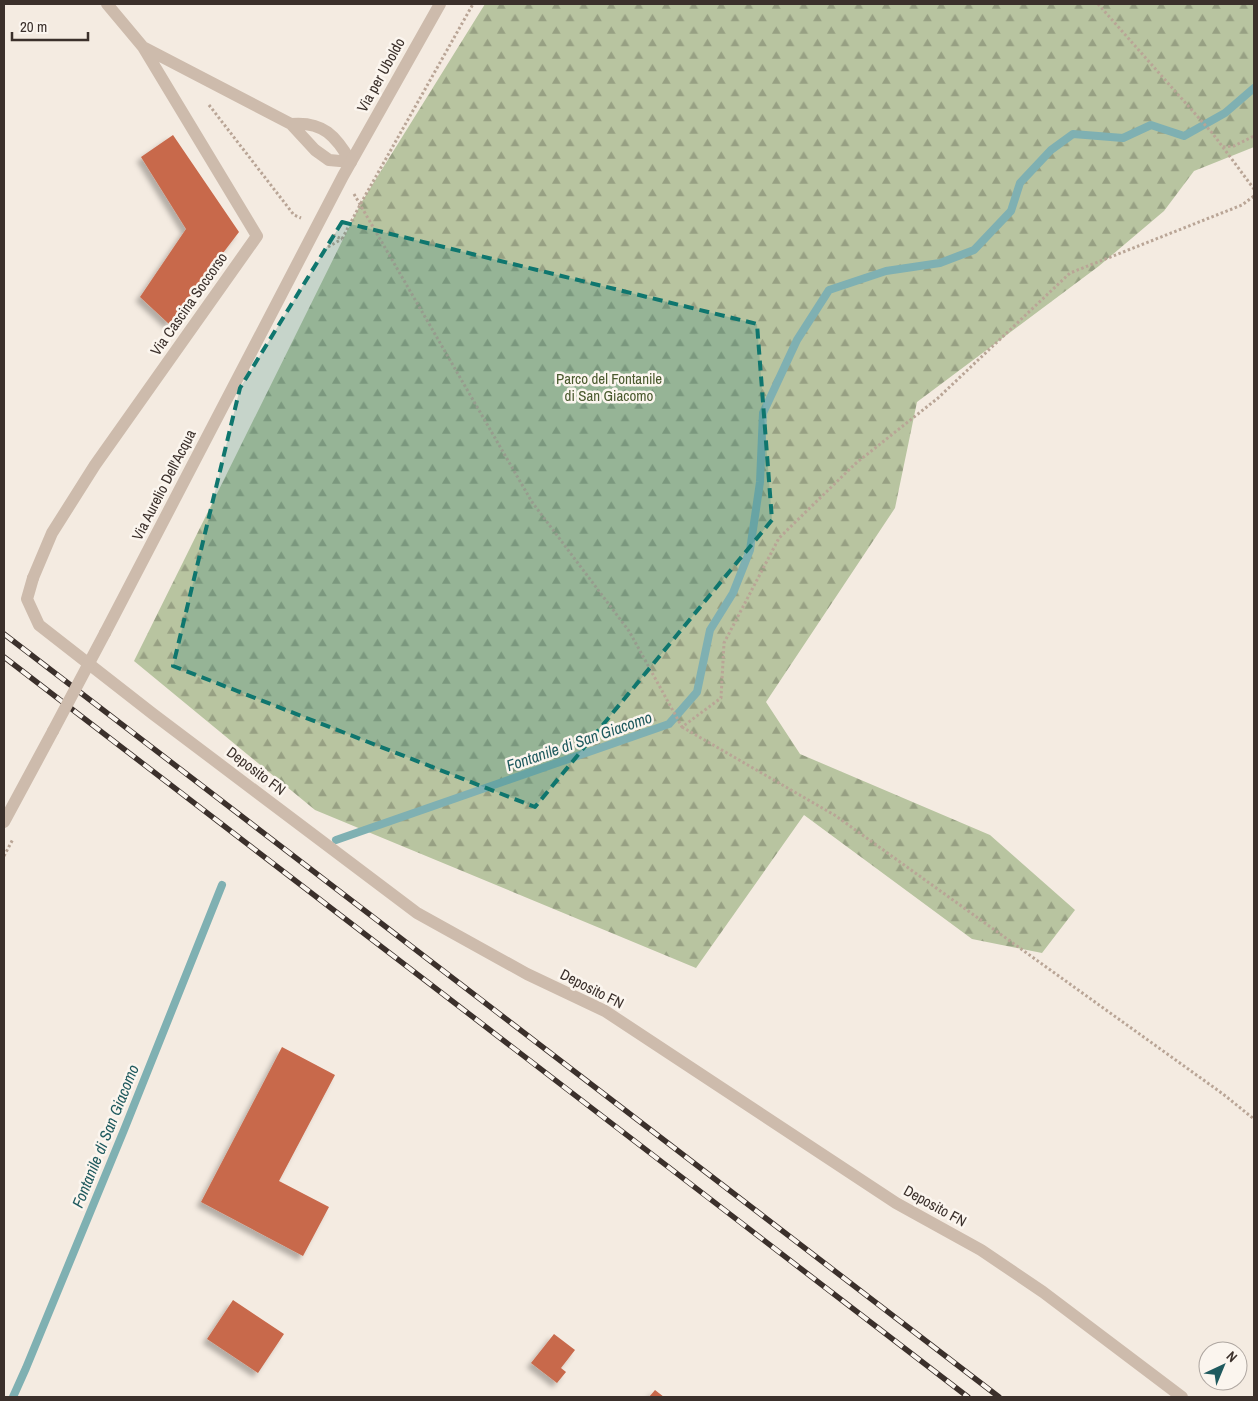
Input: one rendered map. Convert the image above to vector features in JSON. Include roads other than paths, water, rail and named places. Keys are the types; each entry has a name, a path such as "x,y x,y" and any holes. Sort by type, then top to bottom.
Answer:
{"street":[{"name":"Via Cascina Soccorso","path":"33,578 52,533 95,465 257,236 143,47 107,4"},
{"name":"Via per Uboldo","path":"351,162 440,4"},
{"name":"Via Cascina Soccorso","path":"143,47 291,124 315,150 329,160 351,162"},
{"name":"Via Cascina Soccorso","path":"291,124 304,123 323,129 335,138 351,162"},
{"name":"Via Aurelio Dell'Acqua","path":"4,822 106,633 342,176 351,162"},
{"name":"Deposito FN","path":"33,578 27,598 38,625 417,913 527,974 605,1011 896,1203 981,1250 1042,1292 1182,1397"}],"waterway":[{"name":"Fontanile di San Giacomo","path":"336,840 669,724 697,692 710,630 733,593 750,550 760,482 763,413 797,340 829,290 886,271 940,263 974,250 1011,211 1020,183 1051,150 1073,134 1123,138 1151,125 1184,136 1225,113 1254,88"},
{"name":"Fontanile di San Giacomo","path":"13,1397 124,1130 222,885"}],"railway":[{"path":"4,634 999,1397"},
{"path":"4,657 968,1397"}],"park label":[{"name":"Parco del Fontanile di San Giacomo","path":"609,388"}]}
